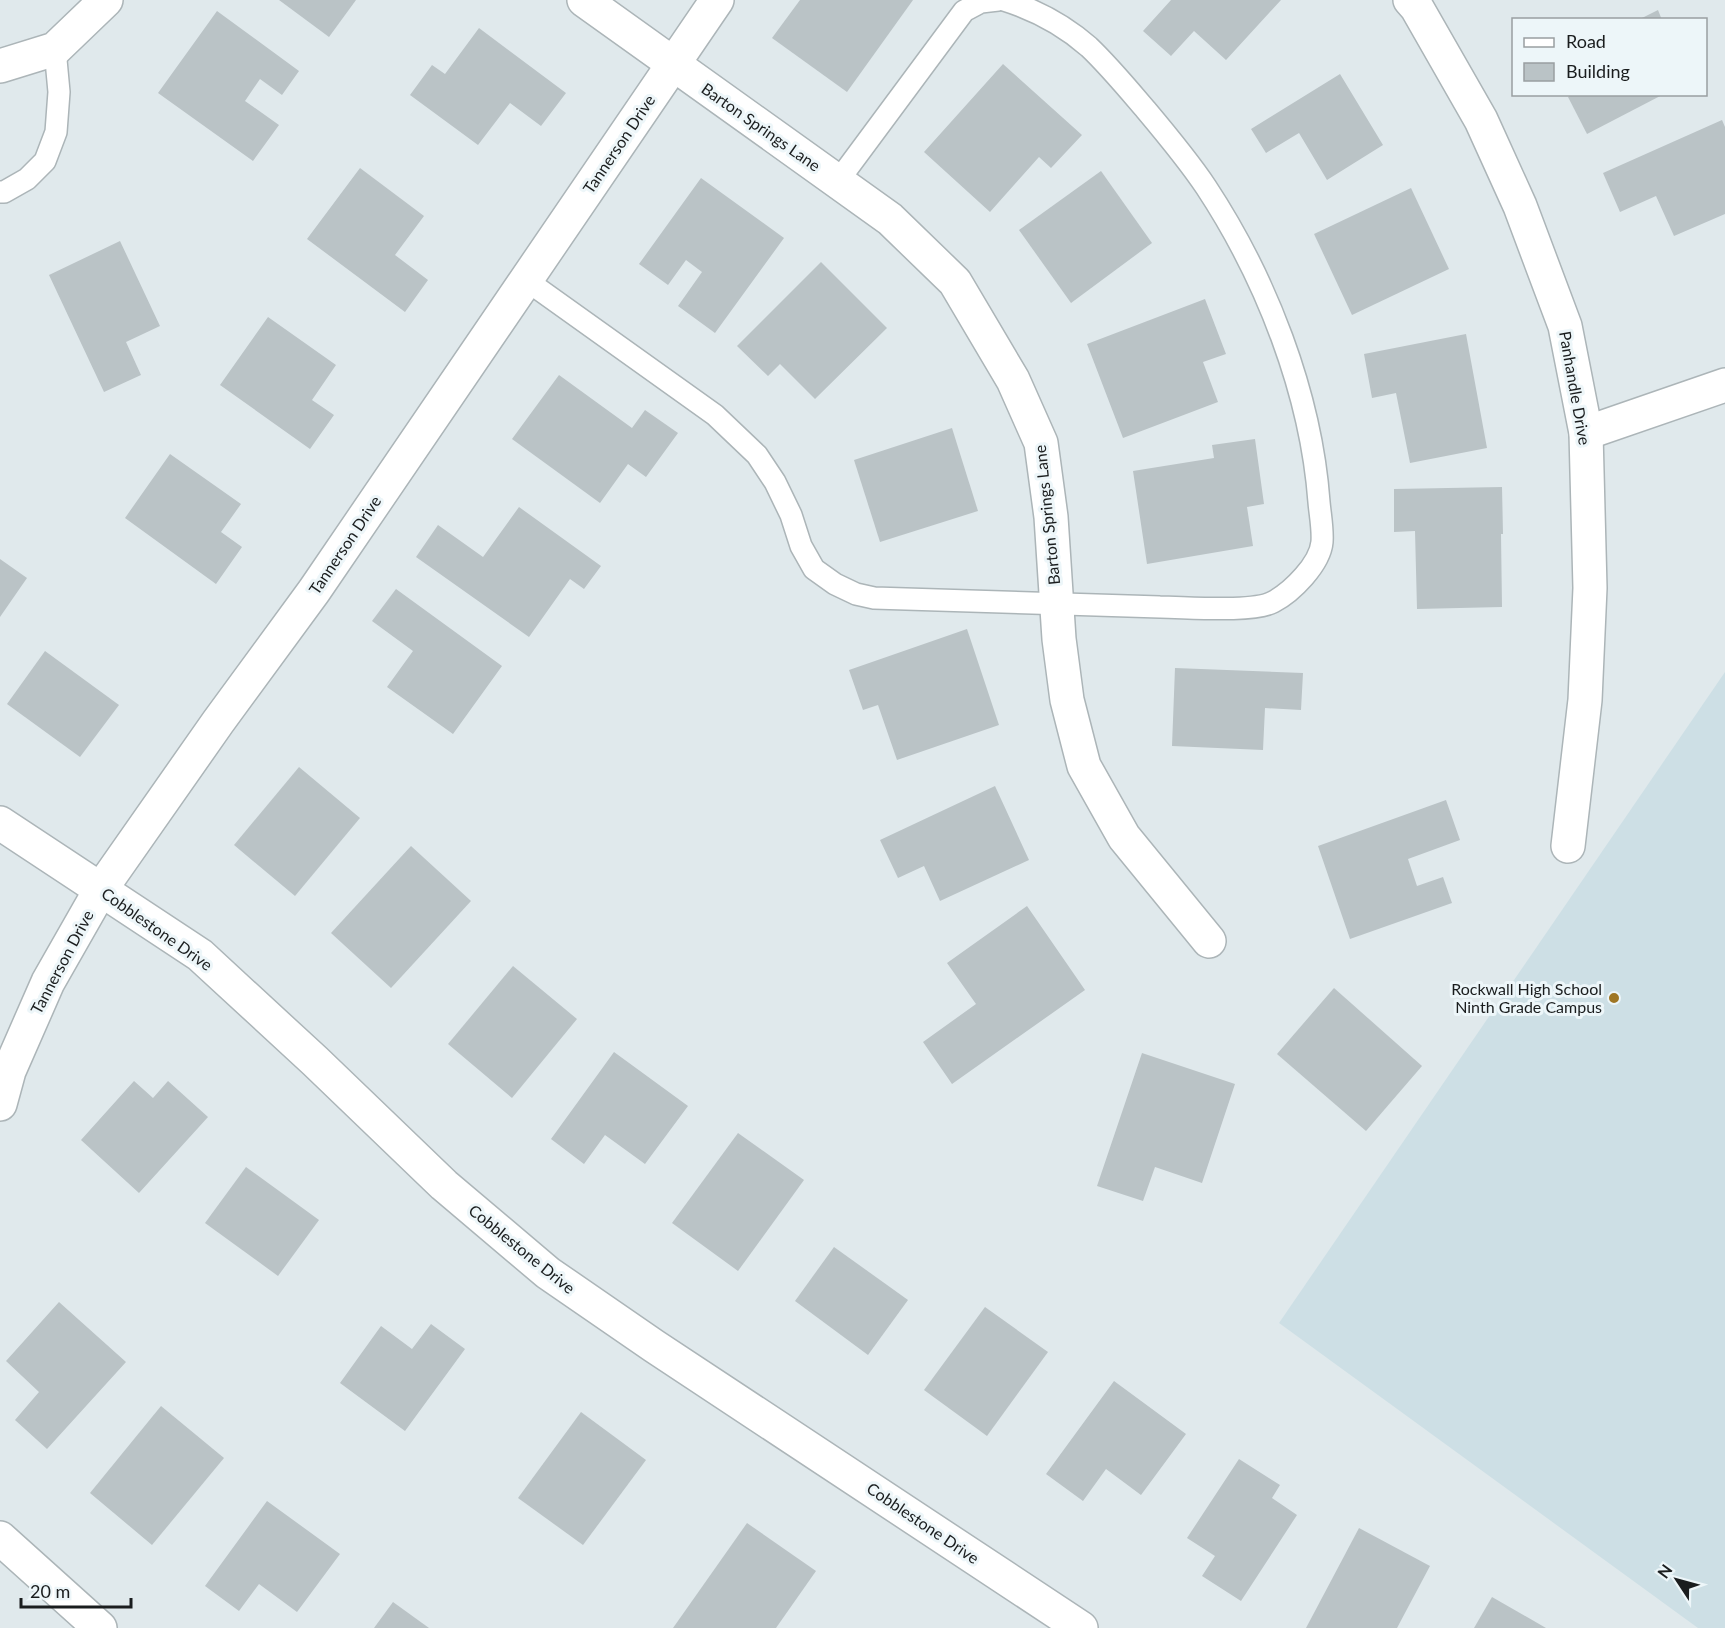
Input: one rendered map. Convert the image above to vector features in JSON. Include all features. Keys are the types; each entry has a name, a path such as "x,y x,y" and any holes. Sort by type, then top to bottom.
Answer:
{"street":[{"path":"0,66 55,49 106,0"},
{"name":"Barton Springs Lane","path":"584,0 890,219 955,282 1013,380 1041,443 1051,517 1067,700 1084,766 1124,837 1209,941"},
{"name":"Tannerson Drive","path":"0,1104 9,1071 48,982 101,889 218,722 314,591 717,0"},
{"name":"Panhandle Drive","path":"1410,0 1417,8 1481,120 1520,206 1565,326 1586,433 1590,600 1585,700 1568,846"},
{"path":"1586,433 1725,385"},
{"name":"Cobblestone Drive","path":"0,823 200,956 444,1185 548,1273 654,1346 1081,1628"},
{"path":"0,1538 100,1628"}],"lane":[{"path":"838,181 964,11 981,2 998,0"},
{"path":"526,280 716,415 757,455 775,482 791,515 801,546 814,569 835,584 856,594 874,598 1057,604 1255,608 1272,603 1296,586 1316,561 1322,543 1311,438 1294,376 1273,316 1247,260 1205,186 1174,143 1139,101 1088,46 1046,15 1005,0"},
{"path":"0,192 27,179 45,161 56,132 59,92 55,49"}],"shaded area":[{"name":"Rockwall High School Ninth Grade Campus","path":"1725,672 1725,1628 1698,1628 1279,1323"}],"building":[{"path":"279,0 356,0 329,37"},
{"path":"800,0 913,0 847,92 772,38"},
{"path":"1171,0 1281,0 1226,60 1194,31 1171,56 1143,31"},
{"path":"1658,10 1661,18 1642,18"},
{"path":"217,11 299,71 282,95 260,79 245,101 279,125 253,161 158,93"},
{"path":"479,28 566,93 541,126 510,103 478,145 410,95 432,65 445,74"},
{"path":"1003,64 1082,135 1051,168 1039,157 990,212 924,152"},
{"path":"1340,74 1383,145 1327,180 1299,133 1266,153 1251,129"},
{"path":"1569,96 1660,96 1587,134"},
{"path":"1722,120 1725,127 1725,214 1674,236 1656,196 1620,212 1603,173"},
{"path":"360,168 424,216 395,255 428,280 405,312 307,239"},
{"path":"1101,171 1152,243 1071,303 1019,230"},
{"path":"701,178 784,238 715,333 678,306 702,272 686,260 668,285 639,264"},
{"path":"1411,188 1449,269 1352,315 1314,234"},
{"path":"120,241 160,326 126,342 141,375 104,392 49,275"},
{"path":"821,262 887,328 815,399 780,364 768,376 737,346"},
{"path":"1205,299 1226,354 1203,362 1218,402 1123,438 1087,344"},
{"path":"268,317 336,365 312,400 334,415 310,449 220,385"},
{"path":"1466,334 1487,448 1410,463 1396,393 1372,398 1364,354"},
{"path":"559,375 632,428 645,410 678,433 646,477 628,464 600,503 512,439"},
{"path":"952,428 978,511 880,542 854,460"},
{"path":"1255,439 1264,504 1247,507 1253,546 1147,564 1133,471 1214,458 1212,445"},
{"path":"170,454 241,504 221,532 242,547 216,584 125,518"},
{"path":"1502,487 1502,607 1417,609 1415,531 1394,532 1394,489"},
{"path":"519,507 601,566 584,589 570,579 529,637 416,557 438,525 483,557"},
{"path":"0,559 27,578 0,617"},
{"path":"396,589 502,666 453,734 387,687 413,651 372,621"},
{"path":"967,629 999,725 897,760 878,705 863,710 849,670"},
{"path":"45,651 119,705 80,757 7,704"},
{"path":"1175,668 1303,673 1301,710 1265,708 1263,750 1172,746"},
{"path":"299,767 360,818 295,896 234,845"},
{"path":"995,786 1029,860 940,901 924,866 898,878 880,840"},
{"path":"1446,800 1460,840 1408,859 1417,886 1443,877 1452,903 1350,939 1318,846"},
{"path":"411,846 471,901 391,988 331,933"},
{"path":"1027,906 1085,990 952,1084 923,1042 976,1004 947,963"},
{"path":"513,966 577,1019 512,1098 448,1044"},
{"path":"1334,988 1422,1066 1366,1131 1277,1054"},
{"path":"614,1052 688,1106 645,1164 605,1135 584,1164 551,1139"},
{"path":"1142,1053 1235,1084 1202,1183 1155,1167 1143,1201 1097,1186"},
{"path":"134,1081 153,1098 168,1081 208,1117 139,1193 81,1140"},
{"path":"738,1133 804,1180 738,1271 672,1223"},
{"path":"246,1167 319,1220 278,1276 205,1223"},
{"path":"834,1247 908,1300 868,1355 795,1301"},
{"path":"59,1302 126,1362 47,1449 15,1420 39,1392 6,1361"},
{"path":"985,1307 1048,1352 987,1436 924,1390"},
{"path":"431,1324 465,1349 405,1431 340,1383 381,1326 412,1349"},
{"path":"1114,1381 1186,1434 1141,1495 1106,1469 1083,1501 1046,1474"},
{"path":"161,1406 224,1458 152,1545 90,1493"},
{"path":"581,1412 646,1460 583,1545 518,1498"},
{"path":"1239,1459 1280,1485 1272,1498 1297,1515 1241,1601 1202,1576 1215,1556 1187,1538"},
{"path":"267,1501 340,1554 297,1612 259,1584 239,1611 205,1586"},
{"path":"747,1523 816,1571 776,1628 673,1628"},
{"path":"1359,1528 1430,1566 1397,1628 1306,1628"},
{"path":"1492,1597 1546,1628 1474,1628"},
{"path":"393,1602 429,1628 374,1628"}],"place":[{"name":"Rockwall High School Ninth Grade Campus","path":"1614,998"}]}
